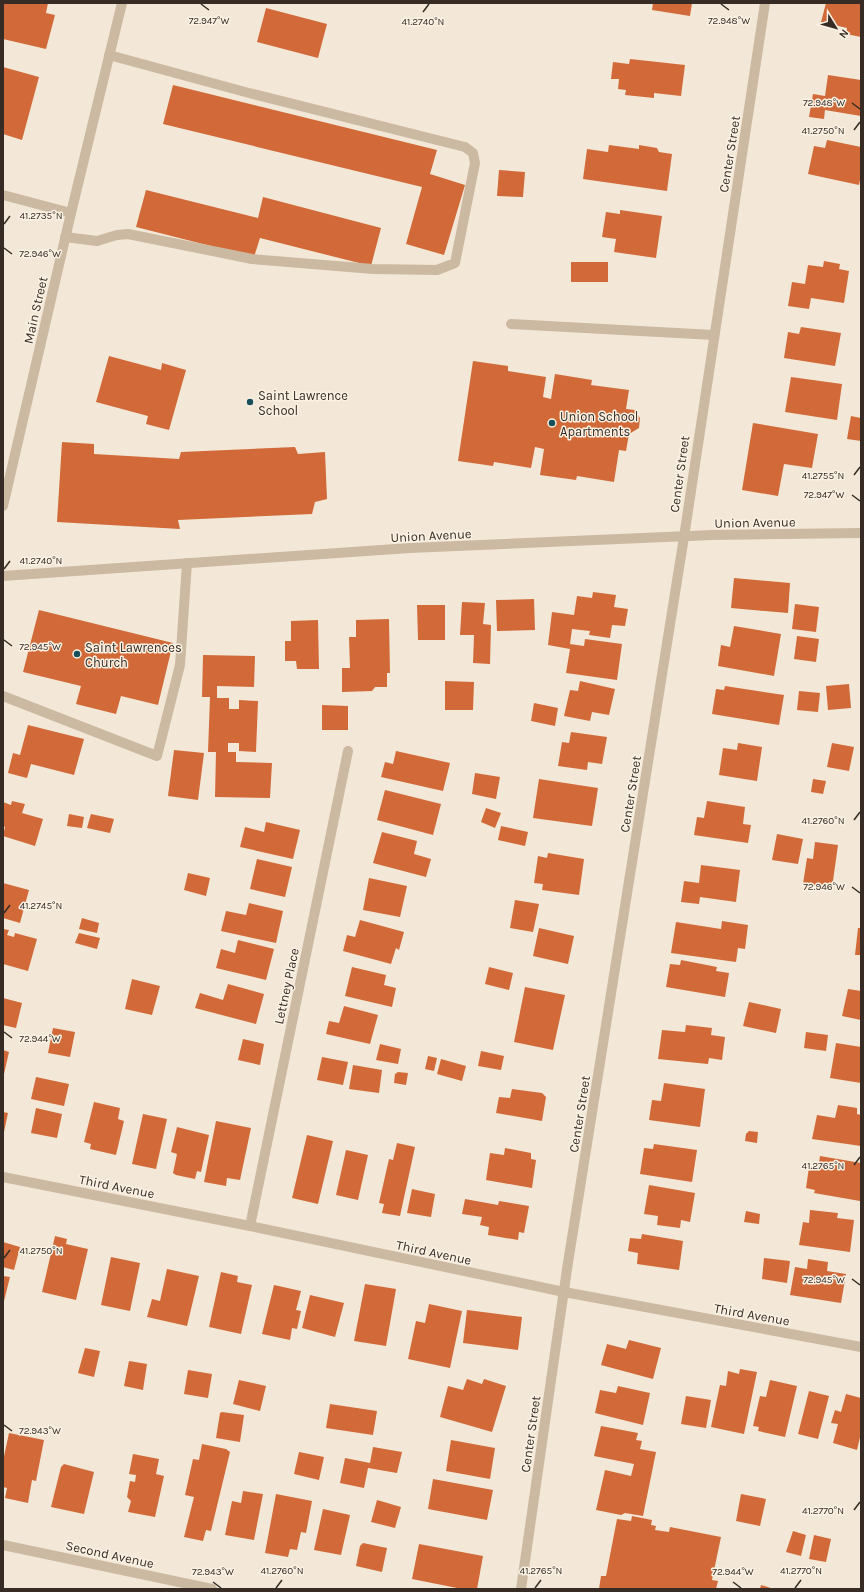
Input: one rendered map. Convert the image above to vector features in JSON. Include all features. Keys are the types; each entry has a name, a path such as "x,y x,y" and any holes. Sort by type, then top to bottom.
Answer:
{"street":[{"name":"Main Street","path":"3,506 65,237 122,3"},
{"name":"Center Street","path":"521,1589 564,1292 684,537 765,3"},
{"path":"65,237 104,241 117,235 128,234 252,259 373,269 437,270 455,263 475,163 473,153 465,147 249,94 109,55"},
{"path":"3,195 71,213"},
{"path":"511,324 714,335"},
{"name":"Union Avenue","path":"3,576 410,548 684,537 861,533"},
{"path":"3,696 157,756 180,665 187,563"},
{"name":"Lettney Place","path":"250,1226 348,751"},
{"name":"Third Avenue","path":"3,1177 250,1226 564,1292 861,1347"},
{"name":"Second Avenue","path":"3,1545 212,1589"},
{"path":"160,1589 162,1578"}],"building":[{"path":"3,3 48,3 46,13 55,15 46,49 3,39"},
{"path":"653,3 692,3 690,16 652,10"},
{"path":"826,3 861,3 861,37 846,34 847,28 821,22"},
{"path":"266,8 327,24 318,58 257,42"},
{"path":"630,59 685,65 681,96 654,93 654,98 625,95 626,90 618,89 619,79 611,79 613,62 629,64"},
{"path":"3,67 39,77 22,140 3,134"},
{"path":"828,75 861,80 861,116 825,110 824,119 809,117 813,94 825,96"},
{"path":"173,85 437,150 430,174 465,185 444,255 406,244 422,187 163,124"},
{"path":"827,140 861,147 861,175 859,185 808,174 814,146 825,148"},
{"path":"609,145 639,149 639,145 657,148 659,152 672,154 667,191 583,179 587,149 608,152"},
{"path":"499,170 525,172 523,197 497,196"},
{"path":"146,190 258,218 263,197 381,228 371,266 260,238 254,257 136,227"},
{"path":"620,210 662,216 656,258 614,252 616,239 602,237 606,212 620,214"},
{"path":"824,261 840,264 839,269 849,271 844,303 811,298 809,309 788,306 792,282 805,284 808,265 823,267"},
{"path":"571,262 608,262 608,282 571,282"},
{"path":"801,327 841,333 835,366 784,358 788,332 799,334"},
{"path":"109,356 161,370 162,363 186,370 169,430 146,424 148,416 96,402"},
{"name":"Union School Apartments","path":"473,361 508,366 508,371 546,377 543,397 551,399 555,374 592,380 591,385 629,390 626,409 635,410 640,418 639,428 629,434 626,451 619,450 614,482 577,476 576,480 540,475 544,449 535,447 531,468 494,462 493,466 458,461"},
{"path":"791,377 842,384 837,420 785,412"},
{"path":"851,416 861,418 861,441 847,439"},
{"path":"753,423 818,434 812,468 784,464 778,496 742,490"},
{"path":"62,442 94,444 94,454 179,459 181,452 295,447 298,454 325,452 327,499 315,502 312,514 178,520 180,529 57,522"},
{"path":"734,578 790,583 788,613 731,608"},
{"path":"593,592 616,595 614,607 628,609 625,626 612,625 610,638 589,635 590,631 572,629 570,644 584,646 585,639 622,644 617,680 566,673 570,649 548,645 552,612 574,615 577,596 592,598"},
{"path":"534,599 535,630 497,631 496,600"},
{"path":"462,602 485,603 483,624 491,625 490,664 473,663 474,635 460,635"},
{"path":"795,604 819,607 816,632 792,629"},
{"path":"417,605 445,605 445,640 418,640"},
{"path":"39,610 173,643 158,705 121,696 116,714 76,704 81,686 23,672"},
{"path":"389,619 390,673 387,673 387,687 375,687 372,691 342,692 342,668 350,668 349,637 356,637 356,620"},
{"path":"318,620 319,669 297,669 296,661 285,661 285,641 291,641 291,621"},
{"path":"734,626 781,634 774,676 718,666 721,645 730,647"},
{"path":"797,636 819,639 816,662 794,659"},
{"path":"203,655 255,656 254,687 217,686 217,698 229,698 229,709 239,709 239,700 258,701 256,752 239,751 239,743 228,743 228,752 236,752 236,762 272,763 270,798 215,797 216,752 208,752 210,697 202,697"},
{"path":"445,681 474,682 473,710 445,710"},
{"path":"580,681 615,689 609,715 592,712 590,721 564,716 570,690 578,691"},
{"path":"849,684 851,708 828,710 826,686"},
{"path":"725,686 784,695 779,725 712,714 716,689 724,690"},
{"path":"799,691 820,693 818,712 797,710"},
{"path":"534,703 558,708 555,726 531,721"},
{"path":"322,705 348,706 348,730 322,730"},
{"path":"28,725 84,739 74,775 31,764 27,778 8,773 13,753 20,755"},
{"path":"571,732 607,737 602,764 588,762 587,770 558,766 562,742 569,743"},
{"path":"738,743 762,747 757,781 719,775 723,748 737,750"},
{"path":"832,743 854,747 849,771 827,767"},
{"path":"174,750 204,753 198,800 168,796"},
{"path":"396,751 450,763 443,791 381,777 385,762 393,764"},
{"path":"475,773 500,777 496,799 472,794"},
{"path":"539,779 598,788 592,826 533,818"},
{"path":"813,779 826,781 823,794 811,792"},
{"path":"385,790 441,804 433,835 377,820"},
{"path":"12,801 25,804 22,813 43,819 35,846 3,836 5,827 3,826 3,802 11,805"},
{"path":"707,801 745,807 743,824 751,825 748,843 694,835 697,817 704,818"},
{"path":"486,808 501,813 495,828 481,822"},
{"path":"69,814 84,817 82,828 67,826"},
{"path":"91,814 114,819 110,833 87,828"},
{"path":"266,822 300,830 293,859 240,847 245,827 264,832"},
{"path":"501,826 528,832 525,846 498,840"},
{"path":"382,832 417,841 414,854 431,859 426,877 373,863"},
{"path":"777,834 803,839 798,864 772,860"},
{"path":"815,842 838,845 832,888 803,884 807,858 813,859"},
{"path":"548,853 584,859 579,895 542,890 543,884 534,883 538,856 547,858"},
{"path":"257,859 292,867 285,897 250,889"},
{"path":"701,865 740,870 736,902 700,897 699,904 681,902 684,881 699,883"},
{"path":"188,873 210,878 206,896 184,890"},
{"path":"369,878 407,886 400,917 363,910"},
{"path":"3,883 29,890 20,923 3,918"},
{"path":"515,900 539,904 533,932 510,928"},
{"path":"249,903 283,911 276,943 221,931 226,911 246,915"},
{"path":"82,918 99,923 97,933 79,929"},
{"path":"360,920 404,932 399,950 396,948 391,964 343,951 347,935 355,937"},
{"path":"722,921 748,925 745,949 738,948 736,962 671,953 676,922 721,929"},
{"path":"539,928 574,936 568,964 533,956"},
{"path":"858,928 861,928 861,955 855,955"},
{"path":"3,929 9,930 7,935 14,937 15,933 37,939 28,971 3,964"},
{"path":"79,933 100,938 97,949 75,943"},
{"path":"238,940 274,949 266,980 216,968 221,949 235,953"},
{"path":"681,960 717,967 716,971 729,973 725,997 666,987 670,964 680,965"},
{"path":"352,967 386,975 384,985 396,988 392,1007 345,996"},
{"path":"489,967 513,973 509,990 485,984"},
{"path":"132,979 160,986 152,1015 125,1009"},
{"path":"228,984 264,994 256,1024 195,1008 200,993 223,1000"},
{"path":"525,987 565,995 553,1050 514,1042"},
{"path":"848,989 861,991 861,1020 842,1016"},
{"path":"3,998 22,1003 16,1028 3,1025"},
{"path":"749,1002 781,1009 776,1033 743,1026"},
{"path":"344,1006 378,1015 370,1044 326,1034 329,1021 339,1023"},
{"path":"686,1025 712,1028 711,1035 725,1037 722,1060 709,1058 708,1064 658,1059 662,1030 685,1032"},
{"path":"53,1028 75,1032 70,1057 48,1053"},
{"path":"806,1032 828,1035 826,1051 804,1048"},
{"path":"243,1039 264,1044 260,1065 238,1060"},
{"path":"836,1043 861,1047 861,1083 830,1078"},
{"path":"380,1044 401,1049 398,1064 376,1060"},
{"path":"3,1050 9,1052 4,1074 3,1074"},
{"path":"481,1051 504,1056 501,1070 478,1066"},
{"path":"428,1056 437,1058 434,1071 425,1069"},
{"path":"322,1057 348,1062 343,1085 317,1080"},
{"path":"441,1059 466,1066 462,1081 437,1074"},
{"path":"353,1065 382,1070 379,1093 349,1089"},
{"path":"398,1072 408,1073 406,1085 394,1083 395,1074"},
{"path":"36,1077 69,1084 64,1106 31,1099"},
{"path":"664,1083 705,1089 700,1127 649,1120 652,1100 661,1101"},
{"path":"512,1089 542,1093 546,1097 542,1121 496,1113 499,1097 510,1098"},
{"path":"94,1102 120,1108 118,1119 124,1121 116,1155 90,1149 91,1144 84,1142"},
{"path":"838,1105 857,1108 857,1114 861,1115 861,1146 812,1139 817,1115 835,1118"},
{"path":"36,1108 62,1114 57,1138 31,1133"},
{"path":"3,1112 8,1113 4,1132 3,1132"},
{"path":"143,1114 167,1119 156,1169 132,1164"},
{"path":"216,1121 251,1128 240,1180 227,1178 226,1186 204,1182"},
{"path":"177,1127 209,1135 201,1172 197,1171 195,1179 173,1173 177,1154 171,1152"},
{"path":"749,1131 758,1132 757,1143 745,1141 746,1134"},
{"path":"307,1135 333,1141 318,1204 292,1198"},
{"path":"397,1143 415,1147 400,1216 382,1213 384,1204 379,1203 389,1159 393,1160"},
{"path":"654,1144 697,1150 692,1182 640,1174 644,1148 653,1149"},
{"path":"505,1148 531,1153 531,1159 536,1160 532,1188 486,1180 490,1153 504,1155"},
{"path":"346,1150 368,1155 358,1200 336,1195"},
{"path":"820,1156 861,1163 860,1201 814,1193 815,1190 806,1188 809,1167 818,1169"},
{"path":"649,1185 695,1193 690,1222 681,1220 680,1228 657,1225 658,1216 644,1214"},
{"path":"412,1189 435,1194 431,1217 407,1213"},
{"path":"465,1199 498,1205 499,1201 529,1206 524,1233 519,1232 518,1240 488,1235 489,1227 480,1225 482,1217 462,1214"},
{"path":"810,1210 838,1213 837,1218 854,1220 850,1252 799,1245 803,1222 809,1223"},
{"path":"746,1211 760,1214 759,1224 744,1222"},
{"path":"642,1234 683,1241 679,1270 637,1264 638,1253 628,1251 630,1238 641,1239"},
{"path":"55,1236 67,1239 66,1244 88,1249 76,1300 42,1292"},
{"path":"3,1242 20,1247 14,1270 3,1267"},
{"path":"111,1257 140,1263 130,1311 101,1305"},
{"path":"764,1258 790,1261 787,1283 762,1279"},
{"path":"808,1259 828,1262 827,1271 846,1274 841,1303 790,1295 795,1267 807,1269"},
{"path":"167,1269 199,1276 187,1326 147,1317 152,1299 160,1301"},
{"path":"221,1272 238,1276 237,1282 252,1285 241,1334 209,1327"},
{"path":"3,1276 10,1277 4,1301 3,1301"},
{"path":"365,1284 396,1289 386,1346 354,1341"},
{"path":"274,1285 301,1291 296,1310 301,1311 297,1329 292,1328 290,1340 262,1334"},
{"path":"310,1295 344,1303 335,1337 302,1328"},
{"path":"429,1304 462,1311 450,1368 408,1359 416,1321 425,1323"},
{"path":"467,1310 522,1317 518,1350 463,1343"},
{"path":"629,1340 661,1348 653,1379 601,1365 607,1344 626,1349"},
{"path":"85,1348 100,1351 94,1377 78,1373"},
{"path":"129,1361 147,1364 143,1390 124,1386"},
{"path":"740,1369 757,1372 744,1434 711,1427 720,1385 726,1386 728,1371 739,1374"},
{"path":"188,1370 212,1374 208,1398 184,1394"},
{"path":"467,1379 482,1384 484,1379 506,1386 492,1432 440,1417 448,1386 463,1390"},
{"path":"239,1380 266,1386 260,1411 233,1404"},
{"path":"770,1380 797,1386 785,1437 758,1431 759,1427 753,1426 760,1396 766,1397"},
{"path":"618,1386 650,1393 643,1425 595,1413 600,1390 616,1393"},
{"path":"809,1391 829,1396 818,1439 798,1434"},
{"path":"846,1394 861,1398 861,1433 857,1450 833,1443 838,1424 831,1423 835,1410 841,1412"},
{"path":"686,1396 711,1400 706,1428 681,1424"},
{"path":"330,1404 377,1411 373,1435 326,1428"},
{"path":"220,1413 244,1415 240,1442 216,1438"},
{"path":"601,1426 638,1433 636,1440 642,1441 640,1449 656,1452 643,1516 625,1513 621,1515 596,1510 605,1470 631,1476 634,1464 594,1456"},
{"path":"9,1433 44,1440 36,1481 32,1480 28,1503 5,1498 7,1488 3,1487 3,1461"},
{"path":"451,1440 495,1448 490,1479 446,1471"},
{"path":"202,1444 226,1449 230,1452 211,1531 206,1530 203,1541 184,1537 194,1497 185,1495 193,1459 199,1460"},
{"path":"373,1447 402,1452 397,1473 368,1468 364,1488 340,1483 345,1458 370,1463"},
{"path":"299,1452 324,1457 319,1480 294,1474"},
{"path":"133,1454 159,1459 156,1474 164,1476 155,1517 128,1512 131,1501 127,1497 130,1481 135,1482 136,1475 129,1474"},
{"path":"64,1464 94,1472 84,1514 51,1507 61,1467"},
{"path":"433,1479 493,1490 487,1520 428,1509"},
{"path":"243,1491 263,1494 254,1540 225,1535 232,1501 241,1503"},
{"path":"276,1494 312,1501 306,1533 301,1532 297,1550 290,1549 288,1557 265,1553"},
{"path":"741,1494 766,1499 760,1526 736,1521"},
{"path":"377,1500 401,1507 395,1528 371,1522"},
{"path":"323,1509 350,1515 341,1555 314,1550"},
{"path":"632,1516 652,1520 651,1525 656,1526 655,1530 669,1532 670,1527 721,1537 712,1580 718,1581 716,1589 599,1589 601,1576 606,1576 617,1519 631,1521"},
{"path":"793,1531 806,1535 801,1556 786,1552"},
{"path":"814,1535 831,1539 826,1562 809,1559"},
{"path":"363,1543 387,1548 382,1572 356,1566 360,1546"},
{"path":"419,1544 483,1556 477,1589 462,1589 412,1579"},
{"path":"761,1585 774,1589 760,1589"}],"place":[{"name":"Saint Lawrence School","path":"250,402"},
{"name":"Union School Apartments","path":"552,423"},
{"name":"Saint Lawrences Church","path":"77,654"}]}
